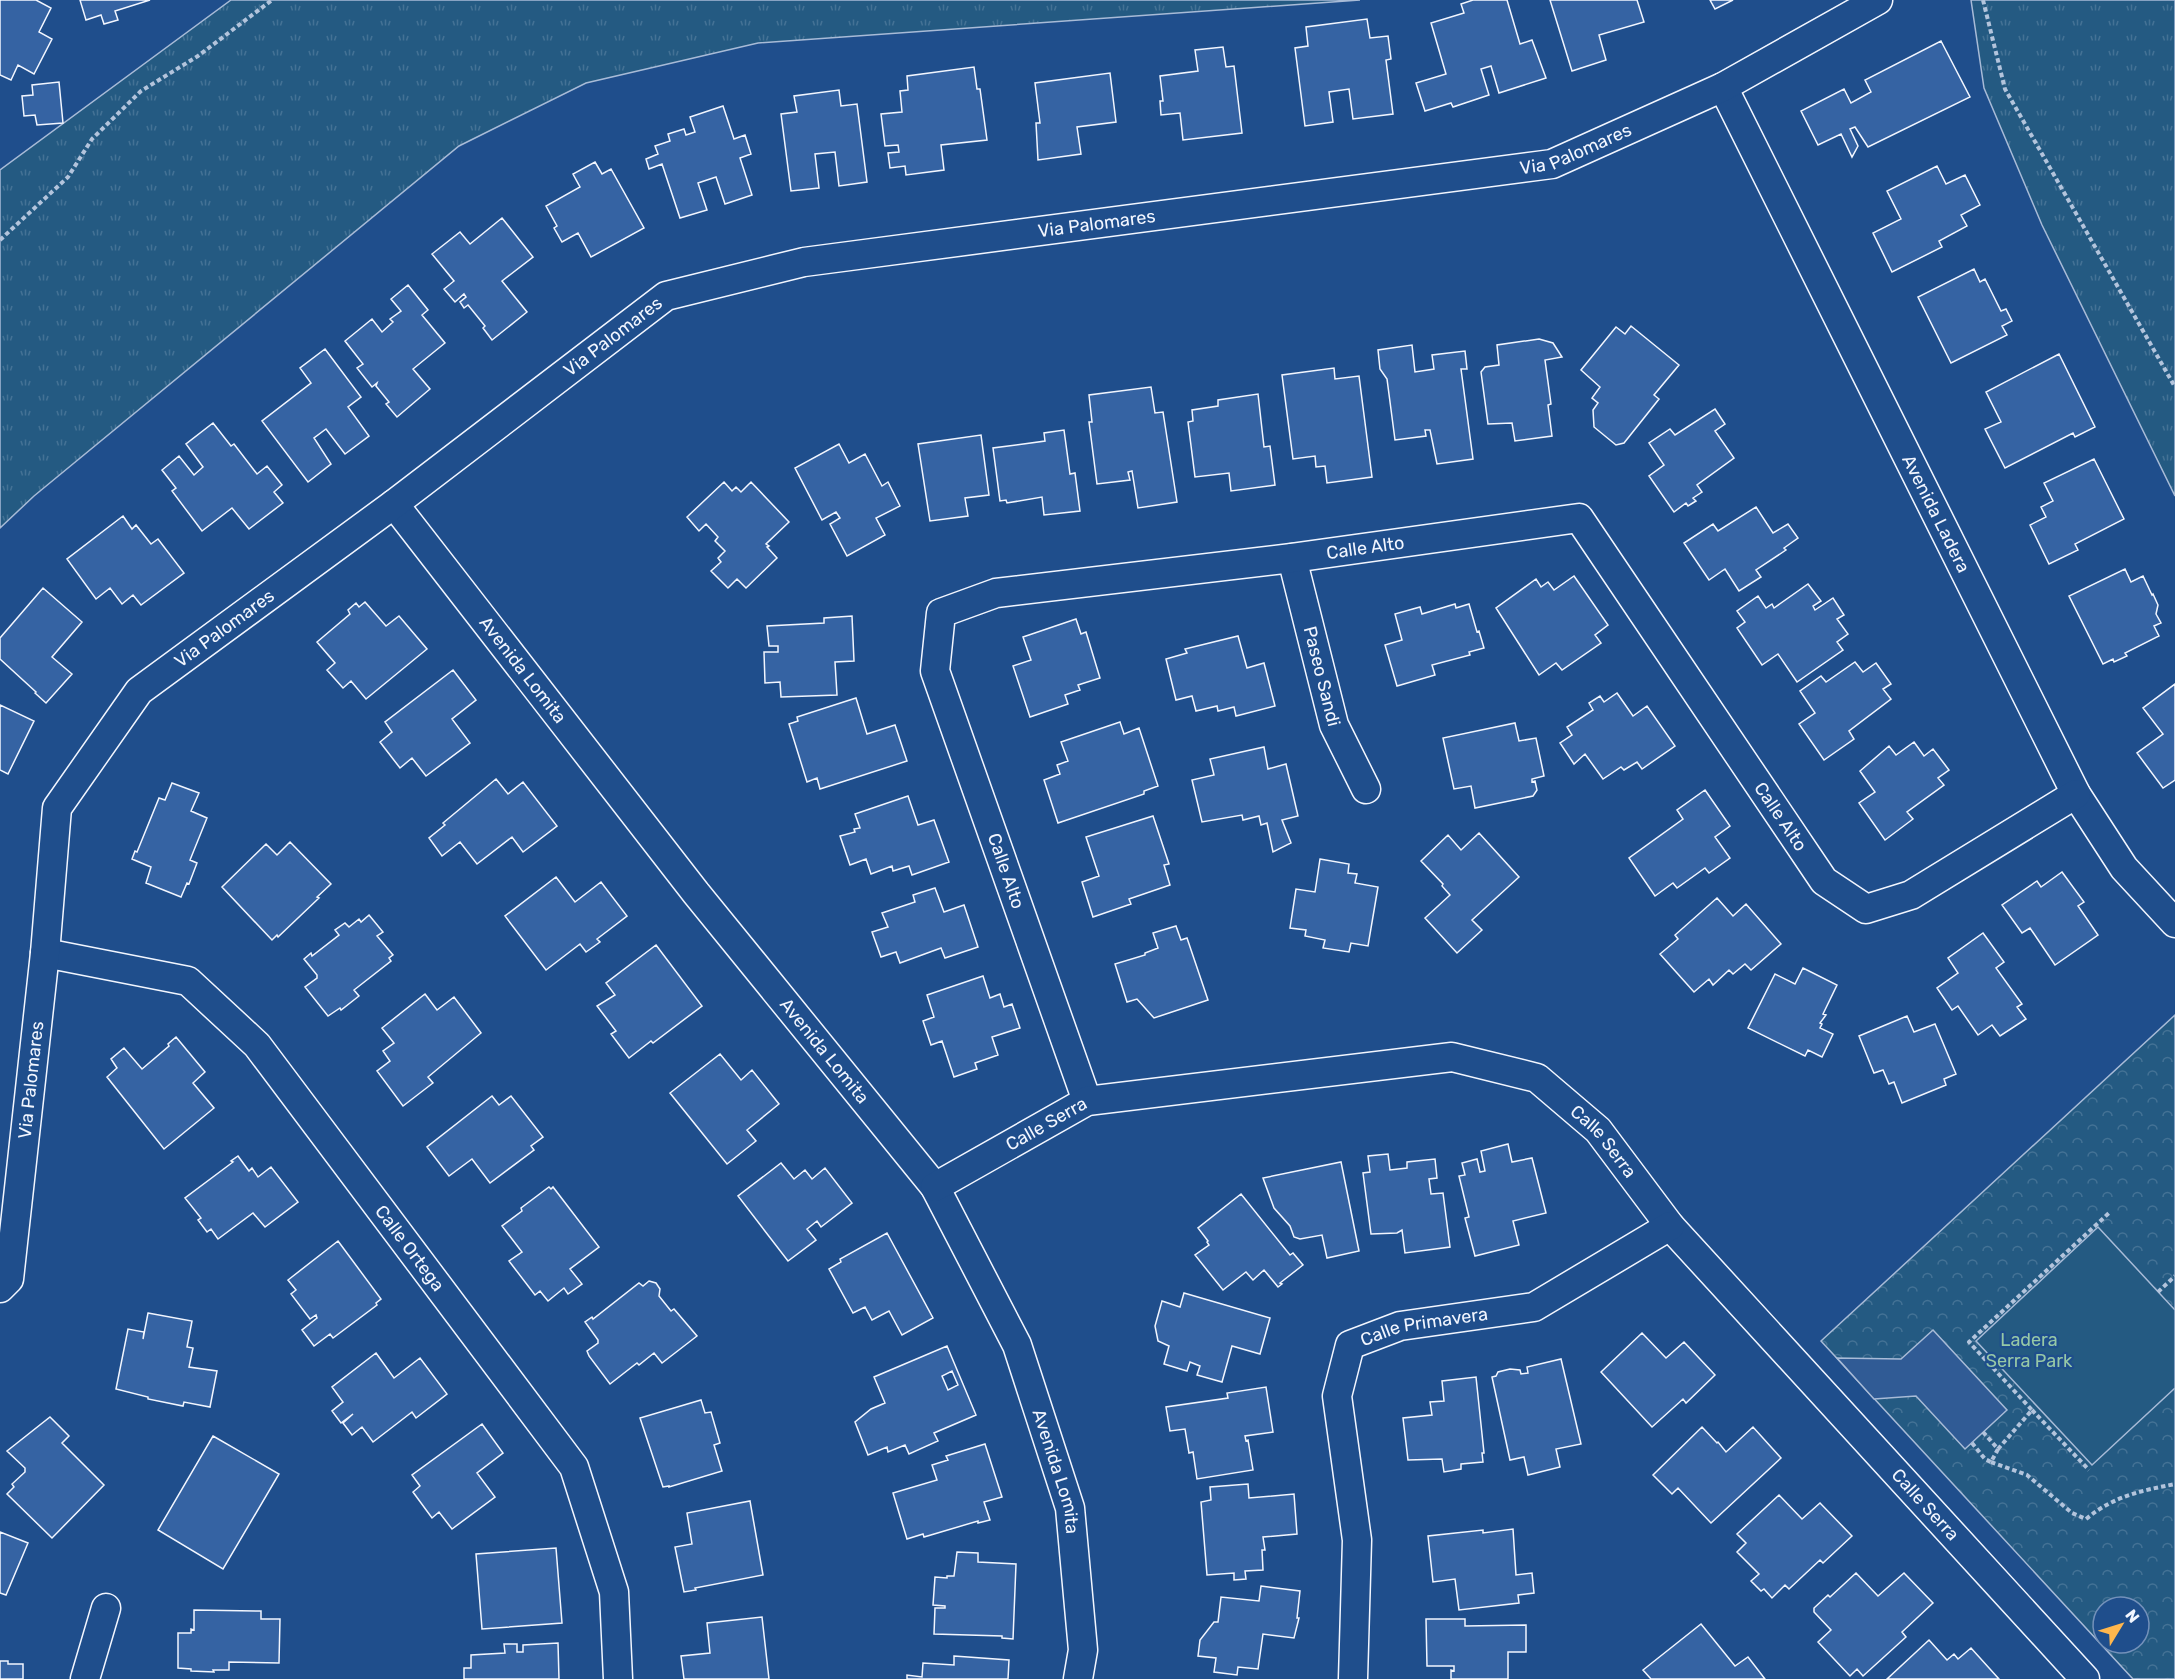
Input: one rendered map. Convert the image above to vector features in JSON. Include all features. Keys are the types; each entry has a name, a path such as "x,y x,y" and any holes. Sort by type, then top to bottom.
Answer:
{"street":[{"name":"Via Palomares","path":"0,1288 9,1279 45,953 57,808 139,691 394,504 666,296 804,262 1552,164 1723,87 1878,0"},
{"name":"Avenida Ladera","path":"1723,87 2076,794 2124,868 2175,923"},
{"name":"Avenida Lomita","path":"394,504 696,893 935,1187 1017,1345 1070,1508 1083,1650 1078,1679"},
{"name":"Calle Alto","path":"1087,1101 935,671 941,613 996,593 1292,558 1579,518 1824,881 1866,909 1911,895 2076,794"},
{"name":"Paseo Sandi","path":"1292,558 1334,725 1366,789"},
{"name":"Calle Ortega","path":"45,953 188,981 257,1045 574,1467 614,1592 618,1679"},
{"name":"Calle Serra","path":"935,1187 1087,1101 1452,1057 1537,1078 1598,1130 1670,1226 2085,1679"},
{"name":"Calle Primavera","path":"1353,1679 1358,1540 1337,1396 1350,1345 1400,1326 1534,1307 1670,1226"},
{"path":"85,1679 106,1608"}],"path":[{"path":"0,240 68,177 92,139 141,91 198,56 272,0"},
{"path":"1983,0 2005,89 2175,387"},
{"path":"2089,1470 1969,1342 2109,1214"},
{"path":"2158,1292 2175,1276"},
{"path":"1991,1462 1998,1449 2032,1410"},
{"path":"1983,1432 1998,1449"},
{"path":"1972,1443 1985,1459 2027,1475 2072,1513 2086,1519 2099,1508 2133,1492 2175,1484"}],"green space":[{"path":"231,0 1360,0 758,43 586,83 459,146 34,496 0,528 0,170"},
{"path":"1971,0 2175,0 2175,496 2042,225 1984,88"},
{"name":"Ladera Serra Park","path":"2175,1015 2175,1679 2133,1679 2111,1655 2151,1655 2151,1595 2091,1595 2091,1634 1821,1341"},
{"path":"2098,1227 2175,1310 2175,1388 2092,1465 1976,1341"}],"shaded area":[{"path":"1933,1330 2007,1410 1965,1449 1916,1396 1874,1399 1837,1358 1901,1359"}],"building":[{"path":"0,0 36,0 51,8 39,32 52,39 34,74 18,65 11,80 0,75"},
{"path":"80,0 150,0 115,11 118,20 104,24 101,15 86,20"},
{"path":"1473,0 1507,0 1520,44 1532,40 1546,78 1499,93 1491,66 1481,69 1489,95 1453,107 1451,103 1425,111 1416,83 1446,74 1431,23 1464,13 1461,4"},
{"path":"1550,0 1637,0 1644,22 1599,35 1606,60 1572,71"},
{"path":"1710,0 1733,0 1715,9"},
{"path":"1367,19 1370,38 1388,36 1391,59 1386,60 1393,114 1353,119 1349,89 1329,92 1333,122 1305,126 1295,48 1308,46 1306,27"},
{"path":"1941,41 1970,97 1868,147 1855,127 1850,129 1858,146 1852,157 1841,134 1818,145 1801,111 1844,89 1851,103 1871,92 1865,80"},
{"path":"1223,47 1226,67 1234,66 1242,133 1183,140 1180,113 1161,115 1160,101 1163,101 1160,76 1198,71 1195,50"},
{"path":"974,67 977,89 980,89 987,140 941,145 944,170 906,175 905,166 890,168 888,153 899,152 898,145 885,146 881,114 902,112 900,91 908,90 907,76"},
{"path":"1110,73 1116,122 1077,127 1081,154 1038,160 1036,123 1040,123 1035,83"},
{"path":"59,82 63,123 37,125 35,115 24,116 22,96 33,95 32,85"},
{"path":"839,90 841,106 857,104 867,182 839,186 835,152 815,154 819,188 791,191 781,114 797,112 794,96"},
{"path":"723,106 734,139 745,135 751,154 740,158 752,195 725,204 716,177 698,183 707,210 680,218 662,164 649,169 646,159 658,154 655,146 670,141 668,134 684,129 686,135 695,132 690,117"},
{"path":"595,162 602,174 611,169 644,228 591,257 578,233 562,242 554,228 557,226 546,206 580,187 573,174"},
{"path":"1937,166 1946,184 1965,175 1980,205 1961,215 1967,226 1939,241 1942,247 1892,272 1873,233 1901,219 1887,191"},
{"path":"502,218 533,257 502,281 527,312 492,340 483,328 485,326 468,305 464,308 460,302 466,297 464,294 455,302 444,289 454,281 432,254 460,232 470,244"},
{"path":"1974,269 1980,282 1985,279 2001,311 2006,309 2012,321 2002,326 2007,335 1951,363 1918,297"},
{"path":"408,285 428,310 422,315 445,343 413,369 430,389 397,417 386,404 389,402 376,386 377,383 372,387 357,368 363,364 345,341 372,319 382,332 393,322 390,319 401,311 391,299"},
{"path":"1631,326 1679,365 1654,395 1659,399 1624,443 1616,445 1594,427 1593,410 1598,403 1592,398 1600,387 1581,370 1616,327 1625,334"},
{"path":"1539,339 1553,343 1562,357 1545,360 1551,404 1548,405 1552,436 1515,441 1512,423 1488,424 1481,372 1485,367 1499,365 1497,345"},
{"path":"1412,345 1415,372 1434,369 1432,355 1465,351 1467,369 1461,369 1473,459 1437,464 1430,430 1425,430 1426,436 1395,440 1387,379 1380,369 1378,350"},
{"path":"325,349 361,397 348,407 369,436 345,454 326,429 314,438 331,464 308,482 262,421 311,383 300,368"},
{"path":"2059,354 2095,427 2075,437 2073,433 2005,468 1985,429 2001,422 1986,392"},
{"path":"1334,368 1335,379 1359,376 1372,477 1327,483 1325,466 1316,467 1315,456 1293,459 1282,375"},
{"path":"1151,387 1155,413 1163,412 1177,502 1138,508 1132,471 1128,472 1130,480 1097,484 1089,422 1092,422 1089,395"},
{"path":"1258,394 1264,447 1270,446 1275,485 1231,491 1229,473 1195,477 1188,422 1193,421 1192,410 1218,406 1218,400"},
{"path":"1715,409 1725,424 1715,431 1734,458 1697,485 1702,492 1693,498 1696,501 1688,506 1686,503 1674,512 1649,476 1664,465 1649,443 1670,429 1675,435"},
{"path":"213,423 231,446 234,444 257,474 267,466 282,485 274,492 283,503 249,529 232,508 202,531 172,491 176,488 162,470 179,456 194,475 203,467 186,444"},
{"path":"1064,430 1070,474 1075,473 1080,511 1044,515 1042,497 1007,503 1006,500 1000,501 993,448 1045,441 1044,433"},
{"path":"981,435 989,495 965,498 968,516 930,521 918,444"},
{"path":"839,444 849,463 865,454 882,486 888,482 900,506 876,518 885,535 847,556 830,524 840,518 836,512 822,520 795,468"},
{"path":"2094,459 2124,519 2075,544 2078,550 2049,564 2030,525 2046,517 2041,507 2053,501 2044,483"},
{"path":"724,482 732,491 736,487 741,492 751,482 789,522 766,544 777,558 746,588 737,579 728,588 711,571 721,562 718,558 725,551 715,541 718,537 706,524 699,531 687,517"},
{"path":"1756,507 1773,533 1788,524 1798,538 1784,548 1786,550 1756,570 1761,577 1739,591 1725,569 1709,580 1684,543 1713,524 1718,531"},
{"path":"123,516 132,529 136,525 151,544 158,539 184,573 141,605 133,595 122,604 110,588 96,599 67,559"},
{"path":"2125,569 2131,582 2143,576 2153,594 2158,605 2156,614 2161,623 2154,626 2159,636 2125,653 2127,656 2103,664 2069,596"},
{"path":"1574,576 1608,625 1595,635 1601,643 1562,670 1556,663 1539,675 1496,608 1536,579 1541,587 1548,582 1554,590"},
{"path":"1808,584 1821,601 1813,606 1815,610 1833,598 1844,615 1837,619 1848,634 1837,642 1843,650 1797,682 1778,654 1762,665 1737,628 1745,622 1737,611 1758,596 1766,608 1772,604 1774,608"},
{"path":"43,588 82,622 52,657 72,674 46,703 0,659 0,638"},
{"path":"365,602 386,626 399,616 427,649 366,699 351,681 343,688 327,670 335,663 317,642 350,614 348,610 356,603 359,607"},
{"path":"1455,604 1456,608 1469,604 1484,648 1469,652 1470,655 1432,665 1435,675 1397,686 1385,645 1402,640 1395,614 1420,607 1422,614"},
{"path":"852,616 854,661 835,662 837,695 781,697 780,682 765,683 764,652 778,652 778,646 769,646 767,626 824,623 824,618"},
{"path":"1076,619 1081,634 1086,632 1100,678 1078,685 1080,690 1065,695 1068,704 1030,717 1013,666 1031,660 1023,637"},
{"path":"1238,636 1247,668 1264,663 1275,706 1236,716 1234,707 1218,711 1217,706 1196,711 1192,696 1176,700 1166,659 1187,653 1185,649"},
{"path":"1855,662 1863,672 1876,663 1891,684 1883,689 1891,699 1849,731 1854,739 1824,760 1799,724 1815,713 1800,691 1821,676 1826,682"},
{"path":"453,670 476,700 452,719 470,743 426,776 412,758 400,768 380,742 392,732 385,722"},
{"path":"2175,684 2175,780 2163,788 2137,753 2163,734 2143,708"},
{"path":"1617,693 1633,716 1647,706 1675,746 1642,769 1637,762 1624,770 1621,767 1603,779 1585,754 1574,764 1560,743 1572,735 1567,727 1593,710 1589,703 1600,696 1604,702"},
{"path":"856,698 867,734 895,725 907,761 820,789 817,778 807,782 789,724 798,721 797,717"},
{"path":"0,705 34,721 8,774 0,770"},
{"path":"1120,722 1124,734 1139,728 1158,786 1144,791 1144,794 1058,823 1044,780 1060,774 1057,765 1068,761 1061,742"},
{"path":"1515,723 1519,741 1536,738 1544,776 1532,779 1532,782 1535,781 1537,790 1533,796 1475,808 1471,786 1454,789 1443,738"},
{"path":"1914,742 1924,756 1933,749 1949,770 1938,778 1944,785 1907,812 1913,819 1885,840 1859,803 1875,792 1860,771 1889,746 1896,755"},
{"path":"1264,747 1268,769 1286,764 1298,816 1282,820 1291,843 1273,852 1267,823 1261,825 1259,816 1243,820 1242,815 1202,822 1192,780 1214,775 1210,759"},
{"path":"496,779 508,794 523,782 557,826 523,852 512,837 477,864 460,842 442,856 429,838 445,825 443,823"},
{"path":"172,783 199,793 191,811 207,818 190,860 197,863 181,897 146,883 151,867 132,859 159,798 165,800"},
{"path":"1705,790 1730,826 1715,837 1730,858 1709,873 1705,868 1677,888 1673,883 1655,896 1629,858 1683,819 1677,810"},
{"path":"908,796 918,825 934,820 949,862 912,875 909,866 893,871 892,866 871,874 866,859 850,865 840,836 855,832 854,829 860,828 855,814"},
{"path":"1153,816 1169,864 1164,865 1170,885 1129,899 1131,904 1093,917 1082,882 1099,876 1086,837"},
{"path":"1479,833 1519,877 1472,920 1482,930 1457,953 1425,918 1450,895 1442,886 1443,884 1421,861 1448,835 1461,850"},
{"path":"290,842 331,884 278,937 277,935 272,940 222,887 266,844 277,855"},
{"path":"1320,859 1349,864 1348,873 1357,874 1355,883 1378,887 1368,946 1351,943 1349,952 1323,948 1325,940 1305,936 1306,930 1290,928 1296,889 1315,892"},
{"path":"2062,872 2084,902 2078,906 2098,935 2055,965 2030,928 2022,933 2002,905 2037,881 2041,887"},
{"path":"556,877 575,902 601,882 627,916 597,939 600,942 586,952 580,944 546,970 505,916"},
{"path":"935,888 944,912 964,905 978,947 945,958 941,948 900,963 896,952 881,957 872,932 888,927 882,913 915,902 913,895"},
{"path":"1717,898 1733,916 1746,904 1781,944 1751,970 1745,964 1733,974 1729,970 1713,985 1709,979 1694,992 1660,954 1678,939 1675,935"},
{"path":"369,915 383,932 377,936 393,955 389,958 391,961 354,990 359,996 341,1010 340,1008 328,1016 305,987 317,978 317,975 304,959 311,953 312,956 339,935 335,930 345,923 349,927 359,919 361,922"},
{"path":"1176,926 1181,940 1187,938 1208,1000 1154,1018 1137,999 1127,1002 1115,964 1145,955 1158,948 1153,933"},
{"path":"1983,933 2004,962 1996,968 2022,1004 2017,1007 2026,1019 2000,1036 1992,1025 1978,1035 1958,1006 1952,1010 1937,988 1958,973 1948,958"},
{"path":"656,945 702,1006 629,1058 611,1034 616,1031 597,1006 615,995 606,983"},
{"path":"1803,968 1837,985 1823,1014 1826,1015 1820,1023 1822,1024 1820,1028 1833,1034 1822,1057 1808,1050 1805,1056 1748,1028 1775,974 1795,984"},
{"path":"983,976 990,998 1000,994 1004,1007 1012,1004 1020,1028 992,1037 998,1055 975,1063 977,1069 954,1077 942,1041 931,1045 923,1021 934,1017 927,995"},
{"path":"425,994 437,1010 454,997 481,1033 428,1077 433,1083 403,1106 377,1071 390,1061 383,1051 394,1043 382,1028"},
{"path":"1907,1016 1914,1032 1935,1024 1956,1074 1944,1079 1946,1085 1902,1103 1894,1082 1889,1084 1883,1070 1874,1073 1859,1036"},
{"path":"176,1037 205,1072 193,1083 214,1108 164,1149 107,1077 117,1068 111,1059 124,1048 142,1069"},
{"path":"720,1054 741,1080 752,1070 779,1104 747,1130 756,1141 727,1164 670,1093"},
{"path":"492,1096 499,1105 511,1096 543,1137 531,1146 534,1150 490,1183 472,1159 449,1176 427,1147"},
{"path":"1508,1144 1512,1162 1532,1158 1546,1213 1513,1221 1519,1245 1475,1256 1465,1218 1469,1217 1459,1176 1465,1175 1462,1163 1477,1159 1480,1172 1485,1171 1481,1151"},
{"path":"1388,1154 1390,1170 1407,1168 1407,1162 1435,1159 1437,1178 1429,1179 1431,1194 1443,1193 1450,1247 1405,1253 1402,1230 1397,1233 1371,1234 1363,1173 1370,1172 1368,1156"},
{"path":"238,1156 249,1171 252,1168 258,1177 271,1167 298,1202 265,1227 253,1213 218,1239 211,1229 207,1232 198,1220 201,1218 185,1198"},
{"path":"1341,1162 1359,1251 1327,1258 1322,1235 1300,1239 1294,1237 1290,1226 1274,1208 1263,1178"},
{"path":"781,1163 794,1179 805,1170 812,1179 825,1168 852,1203 821,1227 817,1221 807,1229 816,1240 788,1261 738,1196"},
{"path":"549,1187 551,1189 553,1187 599,1247 570,1269 582,1284 568,1294 564,1288 548,1301 540,1291 535,1295 509,1261 522,1252 502,1226"},
{"path":"1241,1194 1290,1255 1293,1253 1303,1265 1278,1287 1264,1270 1253,1280 1246,1272 1223,1290 1195,1255 1209,1245 1198,1228"},
{"path":"887,1233 933,1318 902,1335 889,1311 872,1320 865,1307 853,1313 829,1269 841,1262 840,1259"},
{"path":"338,1241 381,1299 376,1303 377,1305 333,1338 330,1334 314,1346 302,1330 317,1318 316,1315 310,1319 291,1294 296,1290 288,1280"},
{"path":"649,1281 656,1283 660,1289 659,1296 671,1311 674,1309 697,1336 662,1363 654,1353 610,1384 589,1356 587,1351 598,1343 598,1340 585,1322 592,1317 593,1319 639,1283 643,1286"},
{"path":"1184,1293 1270,1318 1260,1354 1232,1346 1222,1382 1197,1375 1200,1366 1190,1362 1187,1371 1164,1364 1169,1346 1158,1341 1155,1326 1162,1301 1180,1307"},
{"path":"148,1313 192,1321 187,1347 193,1348 189,1367 217,1371 210,1407 184,1402 183,1406 148,1399 148,1397 116,1389 128,1329 144,1332 143,1339"},
{"path":"1642,1333 1666,1358 1684,1342 1715,1375 1686,1403 1683,1399 1652,1427 1601,1372"},
{"path":"947,1346 976,1415 934,1433 938,1441 909,1454 905,1445 888,1452 887,1447 868,1455 855,1422 871,1409 885,1403 874,1377","holes":["952,1371 958,1385 948,1390 942,1376"]},
{"path":"376,1353 394,1378 420,1358 447,1394 416,1418 412,1412 373,1442 362,1427 352,1435 343,1423 353,1414 341,1423 332,1411 343,1402 332,1387"},
{"path":"1561,1359 1581,1444 1556,1449 1560,1467 1528,1475 1524,1457 1510,1460 1492,1377 1498,1372 1510,1369 1520,1370 1521,1374 1528,1373 1527,1367"},
{"path":"1476,1377 1483,1462 1461,1464 1461,1469 1444,1472 1442,1459 1408,1460 1403,1418 1432,1415 1430,1402 1444,1401 1442,1381"},
{"path":"1266,1387 1273,1432 1245,1436 1246,1441 1248,1440 1253,1470 1197,1479 1193,1452 1189,1453 1185,1429 1170,1431 1166,1407 1228,1398 1227,1393"},
{"path":"701,1400 705,1413 711,1412 720,1443 714,1445 722,1471 663,1487 640,1418"},
{"path":"50,1417 69,1436 62,1443 104,1485 52,1538 7,1494 14,1487 12,1484 25,1472 25,1468 7,1451"},
{"path":"482,1424 503,1453 477,1473 495,1497 452,1529 439,1512 432,1518 413,1492 420,1486 412,1475"},
{"path":"1702,1427 1726,1452 1753,1427 1781,1458 1711,1523 1678,1488 1672,1494 1653,1475"},
{"path":"213,1436 279,1474 223,1569 158,1530"},
{"path":"985,1444 1002,1497 984,1502 990,1520 978,1523 978,1521 924,1537 923,1534 907,1539 893,1493 937,1480 932,1465 948,1460 946,1456"},
{"path":"1248,1484 1249,1498 1294,1494 1297,1534 1263,1537 1265,1550 1262,1550 1263,1570 1245,1571 1246,1579 1234,1580 1234,1573 1207,1575 1201,1502 1211,1500 1210,1487"},
{"path":"1779,1495 1802,1519 1820,1503 1852,1536 1823,1563 1820,1560 1789,1589 1785,1585 1772,1598 1764,1589 1761,1591 1751,1581 1759,1574 1737,1552 1746,1543 1737,1534"},
{"path":"750,1501 763,1575 684,1592 675,1547 692,1544 687,1513"},
{"path":"1513,1529 1516,1575 1532,1573 1534,1593 1518,1595 1519,1603 1459,1610 1455,1579 1433,1582 1428,1536"},
{"path":"0,1532 28,1543 6,1595 0,1593"},
{"path":"556,1548 562,1623 482,1629 476,1554"},
{"path":"957,1552 978,1553 978,1562 1016,1564 1013,1639 1002,1638 1002,1636 934,1634 935,1608 945,1608 945,1606 933,1605 935,1577 954,1576"},
{"path":"1856,1573 1878,1596 1904,1573 1933,1603 1902,1632 1906,1637 1863,1676 1857,1669 1850,1676 1818,1642 1831,1630 1814,1612 1814,1608 1828,1595 1830,1597"},
{"path":"1261,1586 1300,1591 1297,1618 1299,1618 1294,1638 1263,1634 1258,1669 1238,1667 1237,1675 1214,1672 1216,1658 1198,1656 1200,1640 1214,1622 1218,1622 1221,1597 1259,1601"},
{"path":"194,1610 261,1611 261,1619 280,1619 279,1663 229,1662 229,1670 213,1670 214,1672 178,1668 178,1633 191,1633 191,1629 194,1630"},
{"path":"762,1617 769,1679 684,1679 681,1656 710,1653 707,1623"},
{"path":"1426,1619 1465,1619 1465,1626 1526,1625 1526,1652 1508,1652 1508,1679 1451,1679 1451,1670 1454,1671 1454,1666 1427,1666"},
{"path":"1701,1624 1735,1666 1748,1657 1765,1679 1651,1679 1643,1670"},
{"path":"1929,1640 1947,1660 1954,1654 1958,1659 1971,1648 1999,1679 1887,1679"},
{"path":"558,1643 559,1679 464,1679 464,1668 471,1668 471,1655 505,1653 504,1644 517,1644 517,1652 523,1652 523,1645"},
{"path":"954,1656 1009,1660 1008,1679 907,1679 907,1675 922,1677 923,1663 954,1665"},
{"path":"0,1661 8,1661 8,1664 23,1664 23,1679 0,1679"}]}
